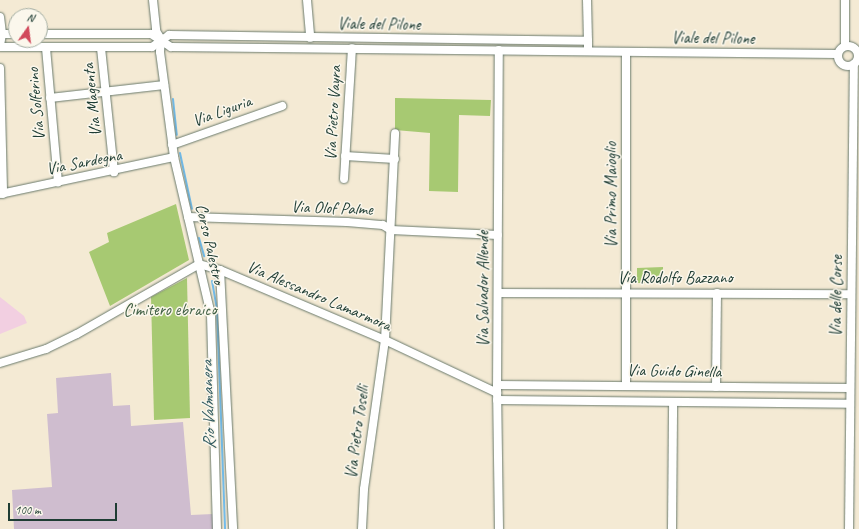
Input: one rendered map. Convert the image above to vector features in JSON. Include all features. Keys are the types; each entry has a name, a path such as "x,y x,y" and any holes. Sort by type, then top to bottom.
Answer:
{"street":[{"name":"Corso Palestro","path":"153,0 156,31 161,40 160,52 174,158 211,315 217,529"},
{"path":"307,0 310,38"},
{"path":"586,0 588,51"},
{"path":"845,0 845,46 838,54 839,60 844,65 857,59 854,48 845,46"},
{"path":"0,17 0,46"},
{"name":"Viale del Pilone","path":"48,34 151,34 171,47 838,54"},
{"name":"Viale del Pilone","path":"48,48 152,47 169,35 588,41"},
{"name":"Via Solferino","path":"46,48 58,182"},
{"name":"Via Magenta","path":"101,48 114,172"},
{"name":"Via Pietro Vayra","path":"344,179 352,48"},
{"name":"Via Salvador Allende","path":"499,529 497,393 500,50"},
{"name":"Via Primo Maioglio","path":"626,52 626,386"},
{"name":"Via delle Corse","path":"849,529 851,294 857,59"},
{"path":"0,68 1,194"},
{"path":"50,98 164,85"},
{"name":"Via Liguria","path":"172,145 282,106"},
{"name":"Via Pietro Toselli","path":"362,529 364,489 385,340 395,159 395,133"},
{"path":"345,156 395,159"},
{"name":"Via Sardegna","path":"1,194 114,172 174,158"},
{"name":"Via Olof Palme","path":"188,217 347,222 383,225 391,230 498,235"},
{"path":"0,363 46,349 77,334 199,264"},
{"name":"Via Alessandro Lamarmora","path":"199,264 220,270 385,340 497,393"},
{"path":"220,270 233,529"},
{"name":"Via Rodolfo Bazzano","path":"499,293 851,294"},
{"path":"716,387 717,293"},
{"name":"Via Guido Ginella","path":"497,393 626,386 850,388"},
{"name":"Via Guido Ginella","path":"497,393 673,402 850,404"},
{"name":"Via Guido Ginella","path":"672,529 673,402"}],"shaded area":[{"path":"0,297 24,316 27,323 0,334"},
{"path":"111,373 113,406 130,405 131,426 183,422 191,515 213,514 213,529 14,529 12,490 52,487 47,414 58,413 56,378"}],"green space":[{"path":"395,98 491,100 490,116 459,115 458,192 429,191 430,133 395,130"},
{"path":"176,204 189,260 110,306 89,252 109,242 107,233"},
{"path":"663,267 663,283 637,283 637,268"},
{"name":"Cimitero ebraico","path":"187,278 190,418 154,420 151,297"}],"waterway":[{"name":"Rio Valmanera","path":"173,99 177,135"},
{"name":"Rio Valmanera","path":"180,153 192,209"},
{"name":"Rio Valmanera","path":"199,238 204,256"},
{"name":"Rio Valmanera","path":"212,281 217,309 225,529"}]}
